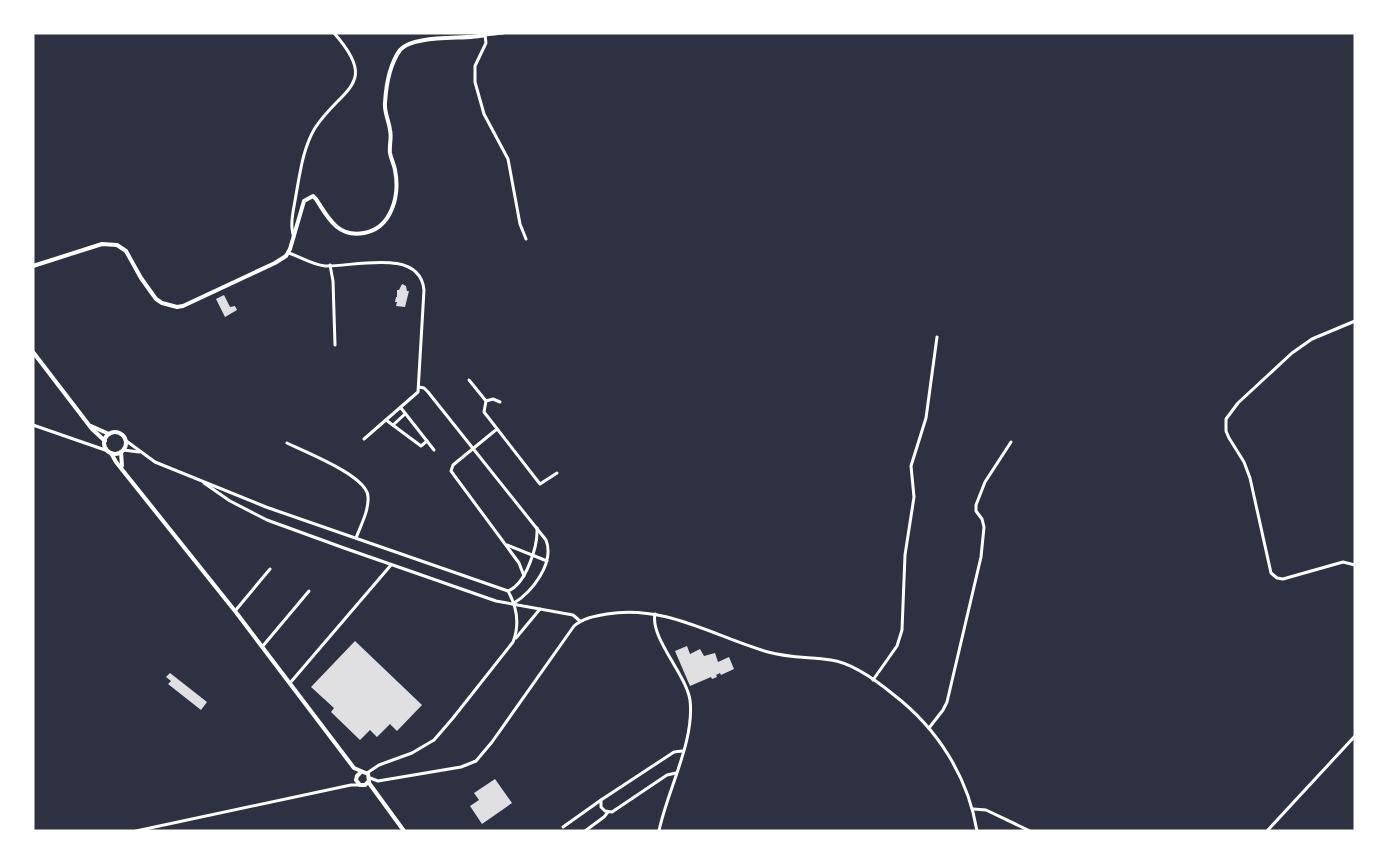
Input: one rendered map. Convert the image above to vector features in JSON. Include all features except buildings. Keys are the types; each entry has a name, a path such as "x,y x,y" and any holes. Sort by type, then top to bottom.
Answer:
{"street":[{"path":"294,237 292,232 294,204 302,160 310,138 315,128 348,92 355,77 354,64 348,49 334,33"},
{"path":"33,266 102,244 117,245 126,251 156,298 162,303 177,307 253,274 289,253 304,201 313,196 333,225 346,233 363,233 379,228 390,213 396,188 395,169 390,150 391,133 385,106 388,78 400,50 426,40 503,33"},
{"path":"483,34 486,43 475,66 475,82 484,114 508,159 520,224 526,239"},
{"path":"289,253 318,265 401,264 408,266 418,274 423,284 420,387 414,397 364,439"},
{"path":"330,266 334,291 335,345"},
{"path":"1355,321 1312,339 1292,353 1238,403 1228,416 1226,423 1229,438 1244,462 1250,478 1271,573 1280,579 1343,562 1355,565"},
{"path":"873,680 897,646 902,630 905,555 914,497 910,476 911,466 926,418 937,337"},
{"path":"33,352 105,441 116,462 290,683 354,768 362,785"},
{"path":"469,380 486,401 484,412 540,484 557,473"},
{"path":"420,387 428,392 548,544 547,561 534,586 514,603"},
{"path":"486,401 493,399 500,402"},
{"path":"401,408 434,450"},
{"path":"393,425 406,414"},
{"path":"386,420 421,446 427,441"},
{"path":"33,425 110,452 140,452"},
{"path":"90,425 110,434 118,433 140,452 165,467 266,507 508,591 514,603 517,627 513,642"},
{"path":"497,429 453,465 452,471 519,562 524,576"},
{"path":"105,441 110,434"},
{"path":"122,467 125,440"},
{"path":"929,728 947,702 981,562 984,527 976,511 977,501 985,483 1011,442"},
{"path":"287,443 350,474 364,486 368,498 356,538"},
{"path":"200,480 230,501 267,520 496,601 573,615 580,621"},
{"path":"508,591 518,586 524,576 537,545 537,528"},
{"path":"505,544 547,561"},
{"path":"290,683 391,565"},
{"path":"235,611 270,569"},
{"path":"262,647 309,591"},
{"path":"351,785 358,775 418,751 434,740 542,609"},
{"path":"362,785 369,780 378,781 461,767 476,760 492,742 567,634 580,621 627,611 655,614 707,628 768,652 840,662 873,680 896,696 929,728 955,765 965,784 977,831"},
{"path":"655,614 655,628 689,696 690,720 659,831"},
{"path":"1267,831 1355,736"},
{"path":"563,826 674,752 682,751"},
{"path":"367,773 373,791 404,831"},
{"path":"585,831 608,812 614,811 667,775 676,773"},
{"path":"136,831 304,797 351,785 362,785 373,791"},
{"path":"601,801 601,807 608,812"},
{"path":"973,809 986,810 1030,831"}]}
